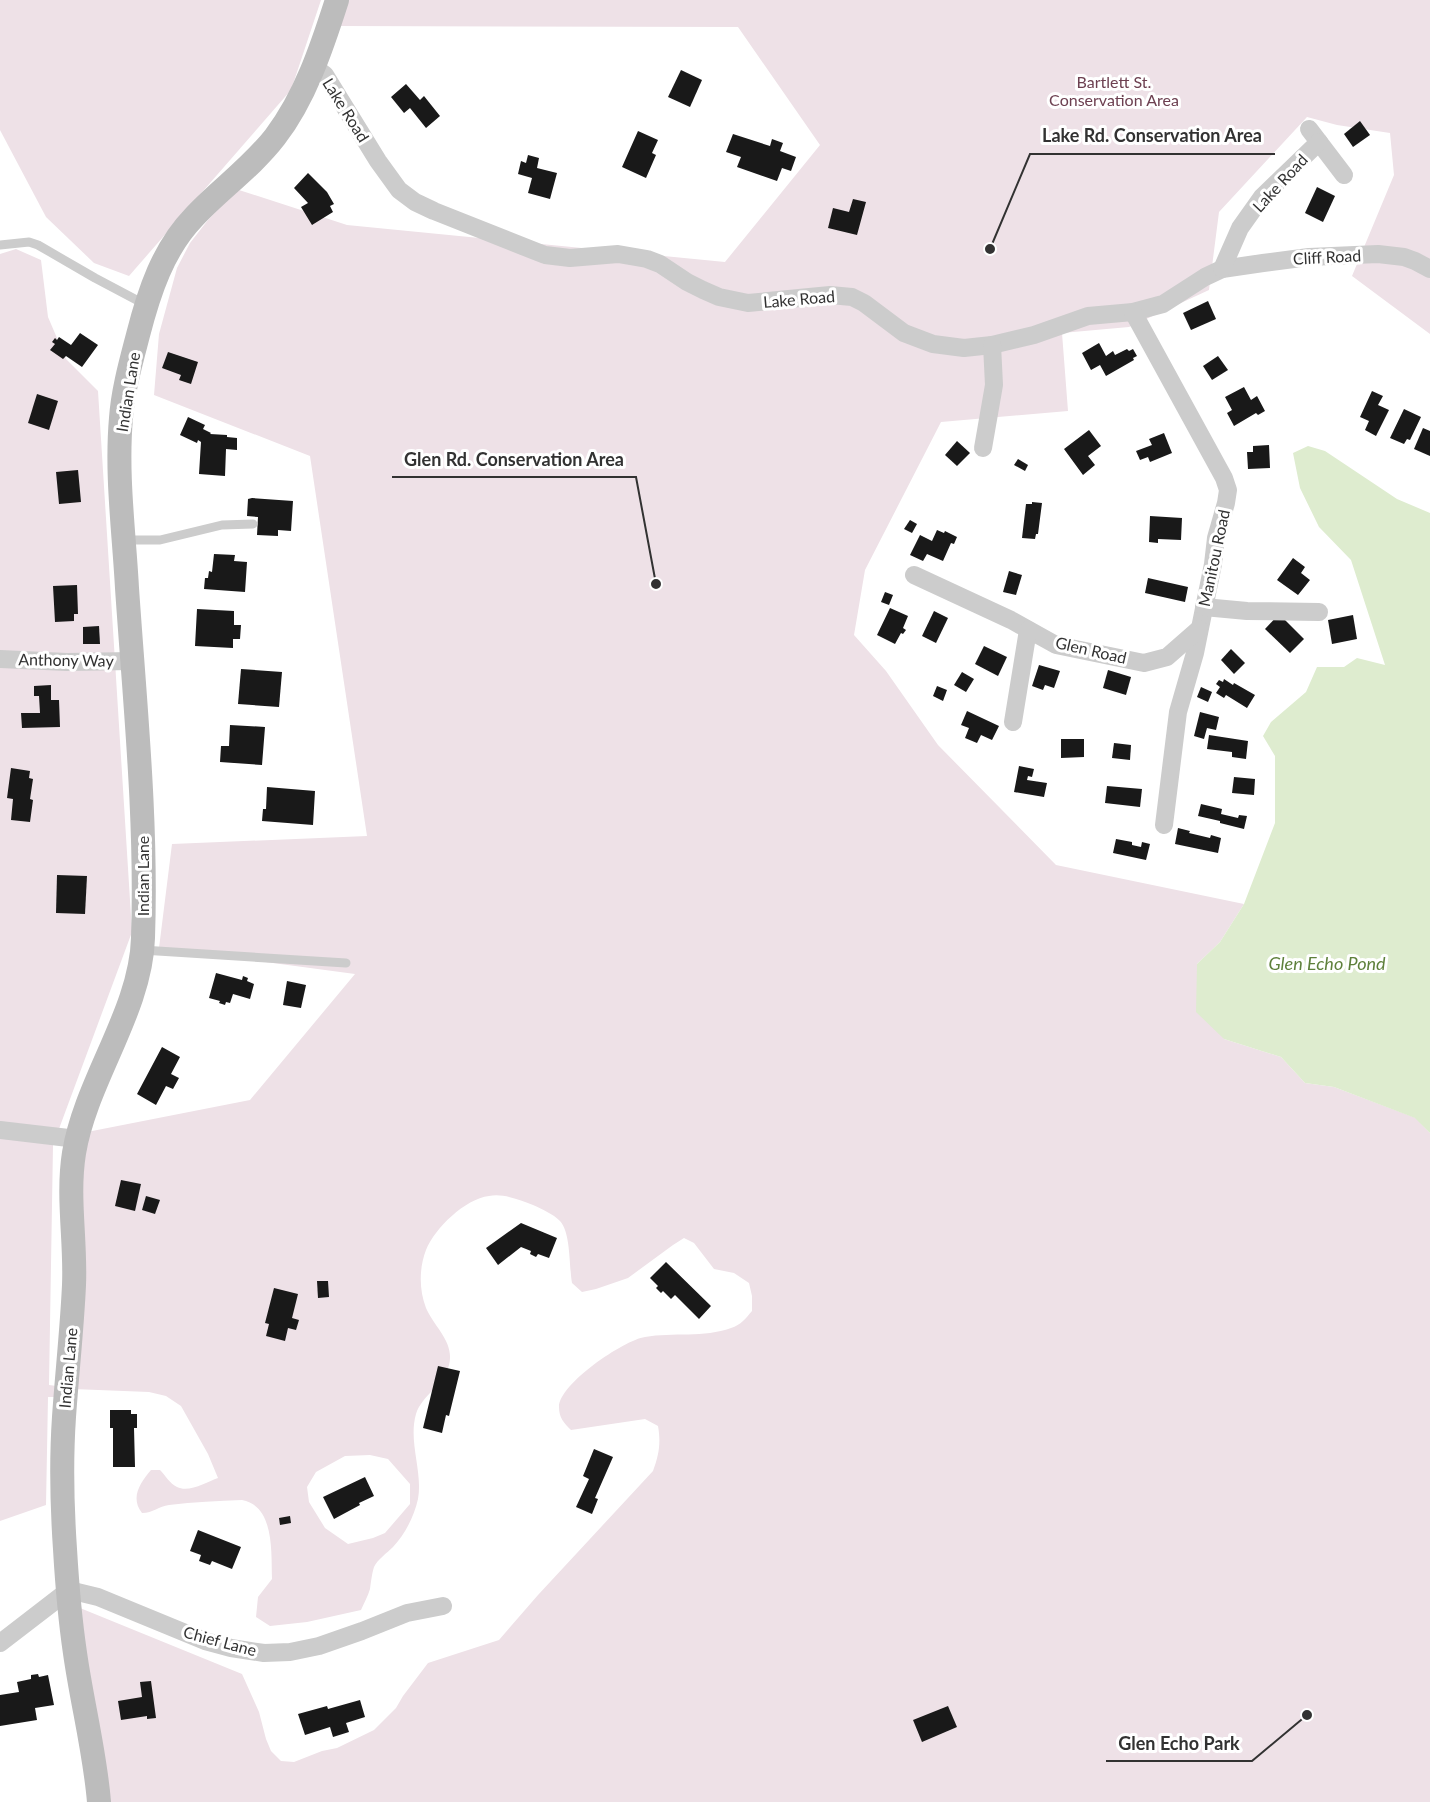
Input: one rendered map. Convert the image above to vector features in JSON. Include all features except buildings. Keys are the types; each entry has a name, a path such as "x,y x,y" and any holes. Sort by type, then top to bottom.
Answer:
{"street":[{"name":"Indian Lane","path":"99,1802 75,1651 62,1499 64,1420 74,1270 71,1186 74,1153 81,1122 128,1007 142,950 144,828 124,540 120,422 128,375 146,305 163,262 181,232 192,219 238,178 286,122 313,66 337,0"},
{"name":"Lake Road","path":"313,66 325,75 399,190 434,212 545,255 570,258 618,254 647,259 719,297 748,303 830,295 852,297 864,303 904,333 933,344 964,348 992,345 1034,335 1088,316 1133,312 1163,304 1221,269 1240,228 1262,197 1314,135 1344,175"},
{"name":"Cliff Road","path":"1221,269 1309,257 1378,254 1404,257 1430,269"},
{"name":"Manitou Road","path":"1133,312 1224,478 1228,490 1216,538 1195,653 1178,712 1164,825"},
{"path":"984,448 994,386 992,345"},
{"name":"Glen Road","path":"914,574 1056,645 1144,663 1167,657 1199,629"},
{"path":"1204,607 1246,611 1319,612"},
{"path":"1012,722 1028,630"},
{"name":"Anthony Way","path":"0,658 67,662 133,661"},
{"path":"0,1130 77,1139"},
{"path":"0,1643 69,1590"},
{"name":"Chief Lane","path":"69,1590 98,1597 204,1641 264,1653 291,1652 319,1646 407,1613 443,1606"}],"lane":[{"path":"0,245 17,242 38,245 146,305"},
{"path":"124,540 160,540 222,525 253,524"},
{"path":"142,950 346,963"}],"green space":[{"path":"0,0 321,0 291,90 129,276 94,263 46,217 0,130"},
{"name":"Bartlett St. Conservation Area","path":"348,0 1430,0 1430,334 1352,276 1394,175 1390,133 1337,125 1307,117 1219,212 1209,290 1129,327 1062,333 1068,411 941,422 865,570 854,635 886,671 938,745 1056,865 1244,904 1220,942 1197,964 1224,1039 1281,1057 1305,1083 1334,1087 1416,1118 1430,1133 1430,1802 95,1802 80,1608 242,1674 259,1712 271,1751 281,1761 294,1762 337,1748 374,1730 396,1708 428,1663 499,1640 653,1471 659,1449 658,1426 645,1419 571,1430 562,1420 559,1407 569,1387 594,1364 635,1340 645,1337 721,1331 738,1325 752,1311 749,1283 734,1273 714,1269 694,1243 684,1238 628,1278 582,1292 572,1283 566,1233 564,1226 554,1216 528,1203 500,1195 480,1198 461,1209 430,1241 422,1264 421,1286 426,1308 443,1335 450,1357 443,1378 423,1401 416,1414 414,1446 419,1488 414,1512 401,1537 374,1567 370,1589 361,1610 307,1622 270,1626 256,1617 258,1597 272,1579 272,1557 266,1521 253,1504 242,1500 188,1503 165,1506 142,1513 138,1507 138,1491 151,1470 160,1470 172,1484 187,1489 218,1478 208,1454 181,1406 166,1396 149,1392 73,1389 82,1133 250,1100 355,974 159,948 172,844 367,836 310,456 154,395 159,334 177,268 190,243 208,220 239,190 347,225 725,262 820,145 738,27 337,26","holes":["370,1455 388,1459 410,1484 410,1504 385,1533 348,1544 325,1528 309,1502 307,1487 316,1472 345,1456"]},
{"path":"16,249 41,260 48,317 66,359 98,391 132,932 53,1145 49,1385 57,1386 59,1397 48,1397 46,1505 0,1521 0,254"}],"water":[{"name":"Glen Echo Pond","path":"1308,446 1325,451 1397,499 1430,513 1430,1133 1415,1118 1334,1087 1305,1083 1281,1057 1224,1039 1196,1012 1197,964 1220,942 1244,904 1275,823 1275,756 1263,736 1271,722 1306,692 1317,667 1344,667 1357,658 1385,665 1351,560 1319,527 1300,488 1293,453"}],"place":[{"name":"Lake Rd. Conservation Area","path":"990,249"},
{"name":"Glen Rd. Conservation Area","path":"656,584"},
{"name":"Glen Echo Park","path":"1307,1715"}]}
